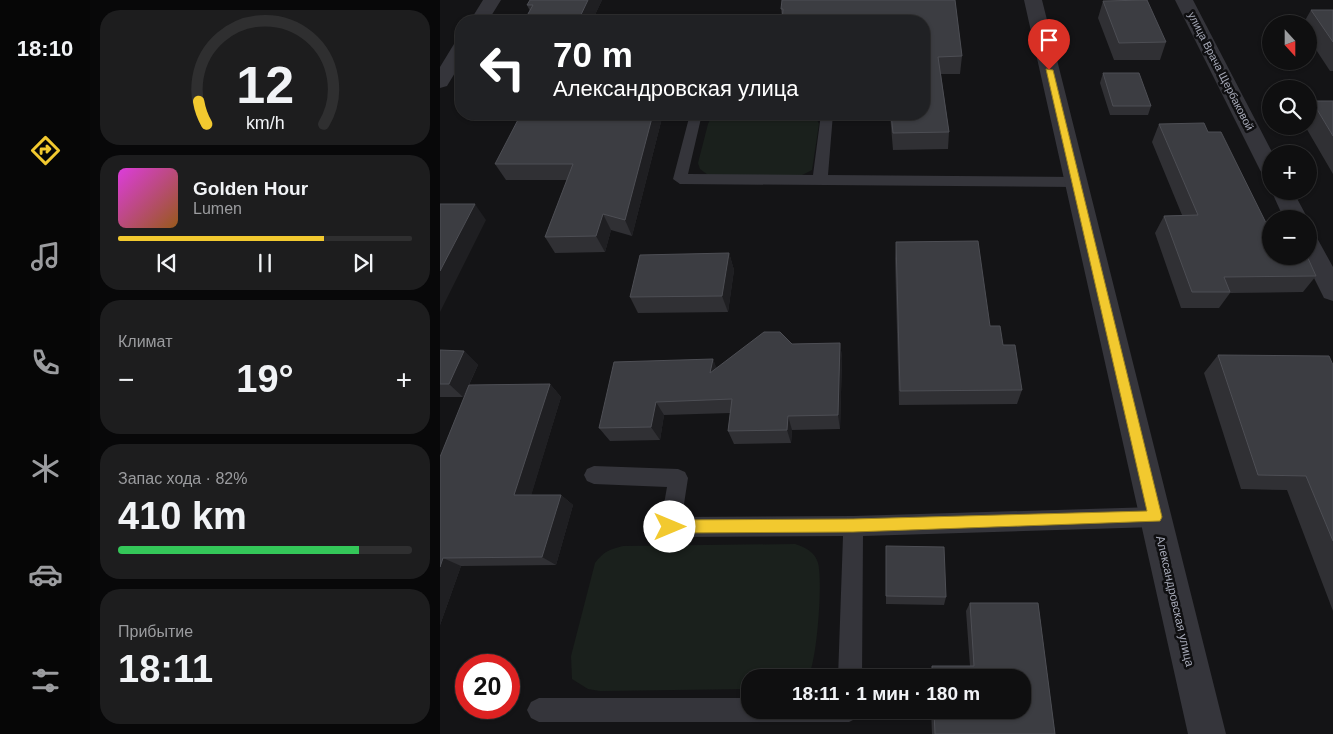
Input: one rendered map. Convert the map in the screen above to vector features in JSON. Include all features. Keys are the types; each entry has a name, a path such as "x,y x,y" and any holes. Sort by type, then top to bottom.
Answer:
{"street":[{"path":"483,15 492,0"},
{"name":"Александровская улица","path":"1033,0 1207,734"},
{"name":"улица Врача Щербаковой","path":"1184,0 1262,152"},
{"path":"440,82 455,58"},
{"path":"1317,260 1333,291"}],"lane":[{"path":"695,120 680,179 1076,182"},
{"path":"820,180 826,120"},
{"path":"594,475 678,478 670,527 853,526 1155,517"},
{"path":"850,669 853,526"},
{"path":"539,710 741,710"}],"shaded area":[{"path":"710,120 817,120 819,124 812,170 802,175 708,175 700,169 698,163"},
{"path":"795,544 806,548 815,556 818,563 820,586 816,639 811,669 741,669 741,689 600,691 588,689 572,679 571,656 595,563 607,552 623,546"}],"building":[{"path":"530,0 588,0 581,15 527,15 533,5 527,5"},
{"path":"782,0 955,0 962,56 938,57 949,132 893,133 892,120 930,120 930,15 782,15 783,9 781,9"},
{"path":"1147,0 1166,42 1119,43 1103,1"},
{"path":"1311,10 1333,10 1333,42 1318,20 1318,15 1314,15"},
{"path":"1103,73 1139,73 1151,106 1113,106"},
{"path":"1317,101 1333,101 1333,136 1317,109"},
{"path":"518,120 651,120 625,220 603,214 596,236 545,237 573,164 495,164"},
{"path":"1204,123 1208,132 1221,132 1262,215 1262,265 1311,265 1316,276 1224,277 1230,292 1192,292 1164,216 1198,215 1159,124"},
{"path":"440,204 475,204 440,271"},
{"path":"978,241 990,326 1000,326 1003,345 1015,345 1022,390 900,391 896,242"},
{"path":"729,253 722,296 630,297 640,255"},
{"path":"764,332 780,332 792,344 840,343 838,415 788,416 787,430 728,431 732,399 656,402 651,427 599,428 614,362 713,359 710,373"},
{"path":"440,350 464,351 449,384 440,384"},
{"path":"1218,355 1329,356 1333,365 1333,541 1306,476 1258,475"},
{"path":"550,384 514,495 561,495 542,557 443,558 440,567 440,457 469,385"},
{"path":"886,546 944,547 946,597 886,596"},
{"path":"970,603 1038,603 1055,734 935,734 934,719 1031,719 1031,669 932,669 932,666 974,666"}],"route":[{"path":"670,527 853,526 1155,517 1049,70"}]}
